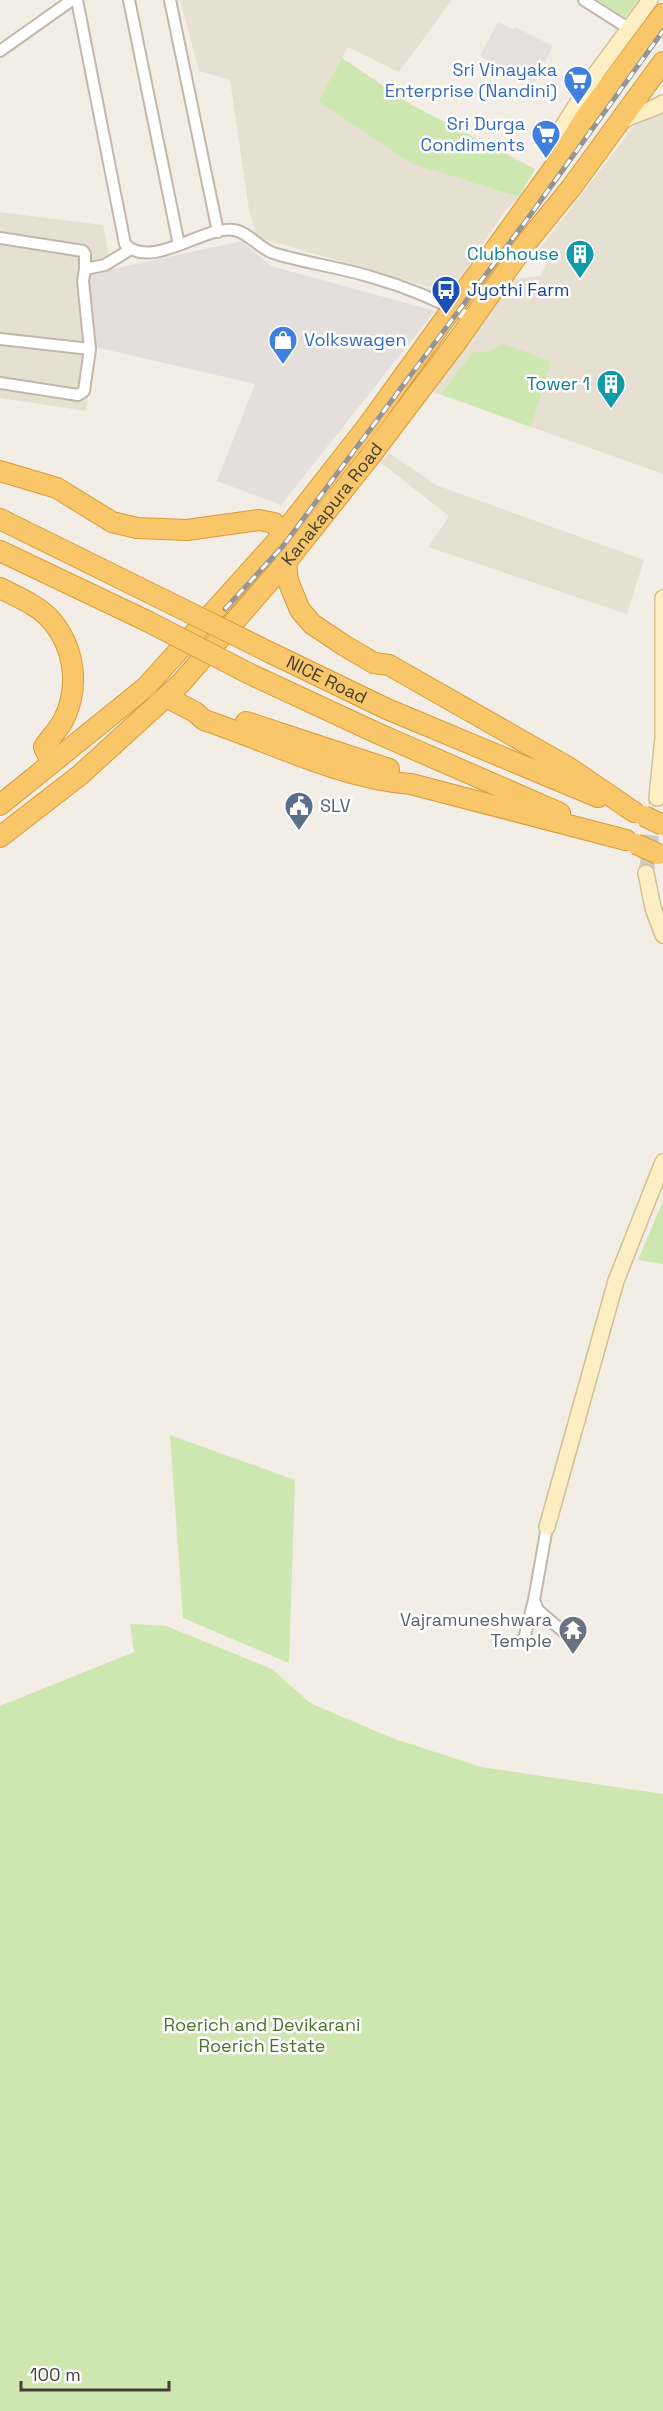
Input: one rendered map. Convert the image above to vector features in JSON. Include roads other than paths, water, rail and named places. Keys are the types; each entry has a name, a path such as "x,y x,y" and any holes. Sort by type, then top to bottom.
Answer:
{"highway":[{"name":"Kanakapura Road","path":"0,805 146,687 283,534 369,424 663,14"},
{"name":"Kanakapura Road","path":"0,837 80,775 166,697 287,561 346,488 663,62"},
{"path":"0,471 57,488 112,522 137,528 187,530 259,520 274,523 283,534 288,581 300,610 312,624 374,663 389,665 487,719 503,731 568,767 639,814"},
{"name":"NICE Road","path":"0,519 398,713 663,825"},
{"name":"NICE Road","path":"0,551 147,621 250,674 431,757 661,855"},
{"path":"0,588 35,607 51,620 71,656 73,671 70,702 63,721 44,747 51,762"},
{"path":"166,697 195,712 204,720 296,756 631,842"}],"street":[{"path":"0,51 72,0"},
{"path":"77,0 126,244 131,249 140,252 179,245 218,232 235,230 270,252 370,276 439,300 473,319"},
{"path":"129,0 179,245"},
{"path":"170,0 218,232"},
{"path":"584,0 628,28"},
{"path":"571,140 561,129 628,28 650,0"},
{"name":"Kanakapura Road","path":"616,127 633,115 654,109 663,103"},
{"path":"0,238 82,251 85,254 83,281 90,349 84,391 78,395 0,383"},
{"path":"85,269 105,265 131,249"},
{"path":"0,339 90,349"},
{"path":"657,798 663,738 663,598"},
{"path":"646,873 653,908 663,935"},
{"path":"524,1639 534,1600 547,1527 616,1281 663,1162"},
{"path":"534,1600 538,1610 567,1635"}],"tunnel":[{"path":"646,873 657,798"}],"railway":[{"path":"225,609 283,546 531,214 663,31"}],"place":[{"name":"Sri Vinayaka Enterprise (Nandini)","path":"578,106"},
{"name":"Sri Durga Condiments","path":"546,160"},
{"name":"Clubhouse","path":"580,280"},
{"name":"Jyothi Farm","path":"446,316"},
{"name":"Volkswagen","path":"283,366"},
{"name":"Tower 1","path":"611,410"},
{"name":"SLV","path":"299,832"},
{"name":"Vajramuneshwara Temple","path":"573,1656"}],"park label":[{"name":"Roerich and Devikarani Roerich Estate","path":"262,2035"}]}
